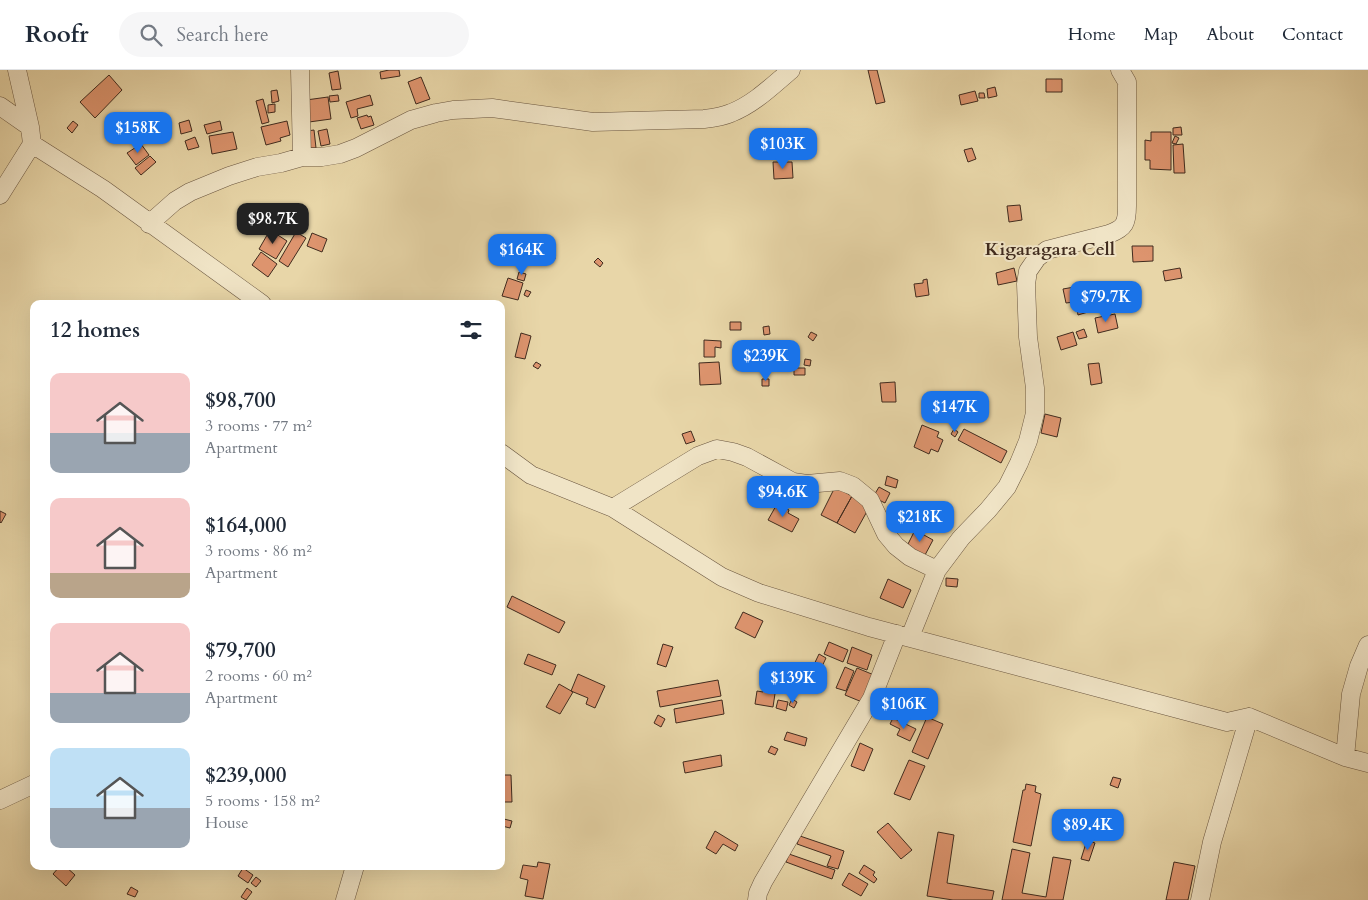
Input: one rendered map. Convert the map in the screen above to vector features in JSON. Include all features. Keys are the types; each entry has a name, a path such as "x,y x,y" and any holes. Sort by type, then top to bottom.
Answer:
{"street":[{"path":"0,195 31,135 17,70"},
{"path":"300,70 302,156"},
{"path":"149,224 176,201 211,183 256,167 281,163 302,156 322,157 340,154 411,120 436,112 492,108 593,122 704,119 731,113 759,97 791,70"},
{"path":"757,900 763,882 872,698 937,570 961,538 1007,487 1019,463 1028,440 1035,413 1035,388 1028,337 1026,284 1028,270 1037,258 1047,250 1109,234 1117,231 1126,222 1128,82 1120,70"},
{"path":"0,106 31,135 149,224 256,300"},
{"path":"613,508 698,456 717,449 733,452 747,457 793,482 807,484 840,481 853,486 870,500 886,534 896,546 910,557 937,570"},
{"path":"505,456 531,475 613,508 722,577 760,593 869,627 1227,722 1249,717 1345,757 1368,763"},
{"path":"1345,757 1351,694 1359,666 1368,645"},
{"path":"1200,900 1212,842 1249,717"},
{"path":"0,800 30,786"},
{"path":"345,900 354,870"}],"building":[{"path":"399,70 400,76 381,79 380,72"},
{"path":"868,70 877,70 885,102 876,104"},
{"path":"338,71 341,89 332,90 329,73"},
{"path":"109,75 122,90 95,118 80,102"},
{"path":"421,77 430,99 416,104 408,82"},
{"path":"1046,79 1062,79 1062,92 1046,92"},
{"path":"995,87 997,96 988,98 987,89"},
{"path":"277,90 279,101 272,103 271,91"},
{"path":"975,91 978,101 961,105 959,95"},
{"path":"979,93 984,93 985,98 979,98"},
{"path":"338,95 339,101 330,102 329,96"},
{"path":"370,95 373,105 357,109 358,116 351,118 346,102"},
{"path":"328,97 331,119 309,122 306,100"},
{"path":"263,99 269,122 262,124 256,101"},
{"path":"275,104 275,112 268,113 268,105"},
{"path":"367,115 368,117 371,116 374,125 361,129 357,118"},
{"path":"189,120 192,131 181,134 179,123"},
{"path":"73,121 78,125 72,133 67,128"},
{"path":"220,121 222,130 207,134 204,125"},
{"path":"287,121 290,135 280,138 281,141 266,145 261,127"},
{"path":"1181,127 1182,135 1173,135 1173,128"},
{"path":"327,129 330,144 321,146 318,131"},
{"path":"314,130 316,148 309,148 307,131"},
{"path":"233,132 237,149 212,154 209,136"},
{"path":"1151,132 1171,132 1171,170 1150,169 1150,160 1145,160 1145,140 1151,141"},
{"path":"1175,136 1179,138 1176,144 1172,143"},
{"path":"195,137 199,147 188,150 185,141"},
{"path":"141,144 149,155 136,165 127,153"},
{"path":"1183,144 1185,173 1174,173 1173,145"},
{"path":"972,148 976,159 968,162 964,150"},
{"path":"150,156 156,162 141,175 135,168"},
{"path":"773,162 792,162 793,178 774,179"},
{"path":"1020,205 1022,220 1009,222 1007,206"},
{"path":"270,230 287,241 276,259 259,249"},
{"path":"296,232 306,238 288,267 279,261"},
{"path":"312,233 327,239 322,252 307,246"},
{"path":"519,237 529,240 526,249 516,246"},
{"path":"1132,246 1153,246 1153,261 1133,262"},
{"path":"554,250 555,259 548,259 548,251"},
{"path":"261,252 277,264 268,277 252,265"},
{"path":"598,258 603,263 600,267 594,262"},
{"path":"1014,268 1017,281 998,285 996,273"},
{"path":"1180,268 1182,278 1165,281 1163,271"},
{"path":"519,272 526,274 524,281 517,279"},
{"path":"508,278 523,283 518,300 502,296"},
{"path":"927,279 929,295 916,297 914,284 923,283 923,280"},
{"path":"1080,286 1082,301 1066,303 1063,289"},
{"path":"526,290 531,292 528,297 524,295"},
{"path":"1086,302 1088,312 1078,315 1076,304"},
{"path":"1115,314 1118,328 1098,333 1095,318"},
{"path":"730,322 741,322 741,330 730,330"},
{"path":"769,326 770,334 764,335 763,327"},
{"path":"1084,329 1087,337 1079,339 1076,332"},
{"path":"811,332 817,335 813,341 808,337"},
{"path":"1073,332 1077,345 1061,350 1057,337"},
{"path":"521,333 531,336 525,359 515,357"},
{"path":"704,340 721,341 721,348 715,347 715,357 704,357"},
{"path":"805,359 811,360 810,366 804,365"},
{"path":"536,362 541,365 538,369 533,366"},
{"path":"719,362 721,384 700,385 699,363"},
{"path":"1099,363 1102,383 1091,385 1088,364"},
{"path":"794,368 805,368 805,375 794,375"},
{"path":"762,379 769,379 769,386 762,386"},
{"path":"895,382 896,402 882,402 880,383"},
{"path":"1045,414 1061,418 1057,437 1041,433"},
{"path":"922,425 939,432 937,437 943,440 938,452 931,449 929,454 914,447"},
{"path":"954,429 958,432 955,437 951,434"},
{"path":"964,429 1007,451 1001,463 958,440"},
{"path":"691,431 695,441 686,444 682,434"},
{"path":"887,476 898,480 896,488 885,485"},
{"path":"835,487 852,496 837,523 821,515"},
{"path":"879,487 890,493 885,503 873,497"},
{"path":"852,496 870,506 855,533 837,523"},
{"path":"777,504 789,510 788,513 799,519 792,532 768,520"},
{"path":"0,511 6,514 1,523 0,522"},
{"path":"915,530 933,540 925,555 907,546"},
{"path":"946,578 958,579 957,587 946,586"},
{"path":"888,579 911,590 903,608 880,598"},
{"path":"512,596 565,622 559,633 507,607"},
{"path":"743,612 763,621 755,638 735,628"},
{"path":"829,642 848,650 843,662 824,654"},
{"path":"663,644 673,647 666,667 657,664"},
{"path":"852,647 872,655 867,670 847,663"},
{"path":"528,654 556,665 552,675 524,664"},
{"path":"819,654 826,658 817,677 810,673"},
{"path":"845,667 854,671 846,691 836,688"},
{"path":"857,668 874,675 862,702 845,695"},
{"path":"578,674 605,686 595,708 586,704 588,698 571,691"},
{"path":"809,676 816,680 813,684 806,680"},
{"path":"718,680 721,696 660,707 657,691"},
{"path":"559,684 573,692 560,714 546,707"},
{"path":"764,685 776,687 773,707 755,704 757,691 763,692"},
{"path":"792,699 797,702 794,708 789,705"},
{"path":"722,700 724,714 676,723 674,709"},
{"path":"778,700 788,702 786,711 776,708"},
{"path":"658,715 665,719 661,727 654,723"},
{"path":"927,717 943,724 928,759 912,752"},
{"path":"893,718 916,729 910,741 897,735 900,729 890,724"},
{"path":"787,732 807,738 805,746 784,740"},
{"path":"860,743 873,749 864,771 851,766"},
{"path":"771,746 778,749 775,755 768,752"},
{"path":"721,755 722,766 685,773 683,762"},
{"path":"909,760 925,766 910,800 894,794"},
{"path":"505,775 511,775 512,802 505,802"},
{"path":"1113,777 1121,779 1118,788 1110,785"},
{"path":"1026,784 1036,786 1035,792 1041,794 1031,846 1013,842 1023,790 1025,790"},
{"path":"505,819 512,821 510,828 505,827"},
{"path":"888,823 912,850 901,859 877,832"},
{"path":"1089,829 1099,832 1097,840 1087,838"},
{"path":"715,831 738,845 735,851 723,844 716,854 706,848"},
{"path":"938,832 954,835 947,883 994,891 992,900 953,900 927,896"},
{"path":"800,836 844,851 838,869 827,866 831,856 797,844"},
{"path":"1087,840 1095,843 1089,861 1081,859"},
{"path":"1012,849 1030,853 1022,893 1046,897 1053,857 1071,860 1063,900 1002,900"},
{"path":"789,854 835,870 832,879 786,862"},
{"path":"538,862 550,864 543,899 525,896 528,880 520,878 523,865 537,867"},
{"path":"1174,862 1195,866 1188,900 1166,900"},
{"path":"864,865 875,872 873,875 877,879 874,883 859,873"},
{"path":"56,870 69,870 75,875 66,886 53,874"},
{"path":"242,870 246,870 253,875 248,883 238,876"},
{"path":"849,873 868,884 861,896 842,885"},
{"path":"256,877 261,881 256,887 251,883"},
{"path":"131,887 138,891 135,897 127,894"},
{"path":"247,888 252,892 246,900 241,897"}],"district":[{"name":"Kigaragara Cell","path":"1050,249"}]}
